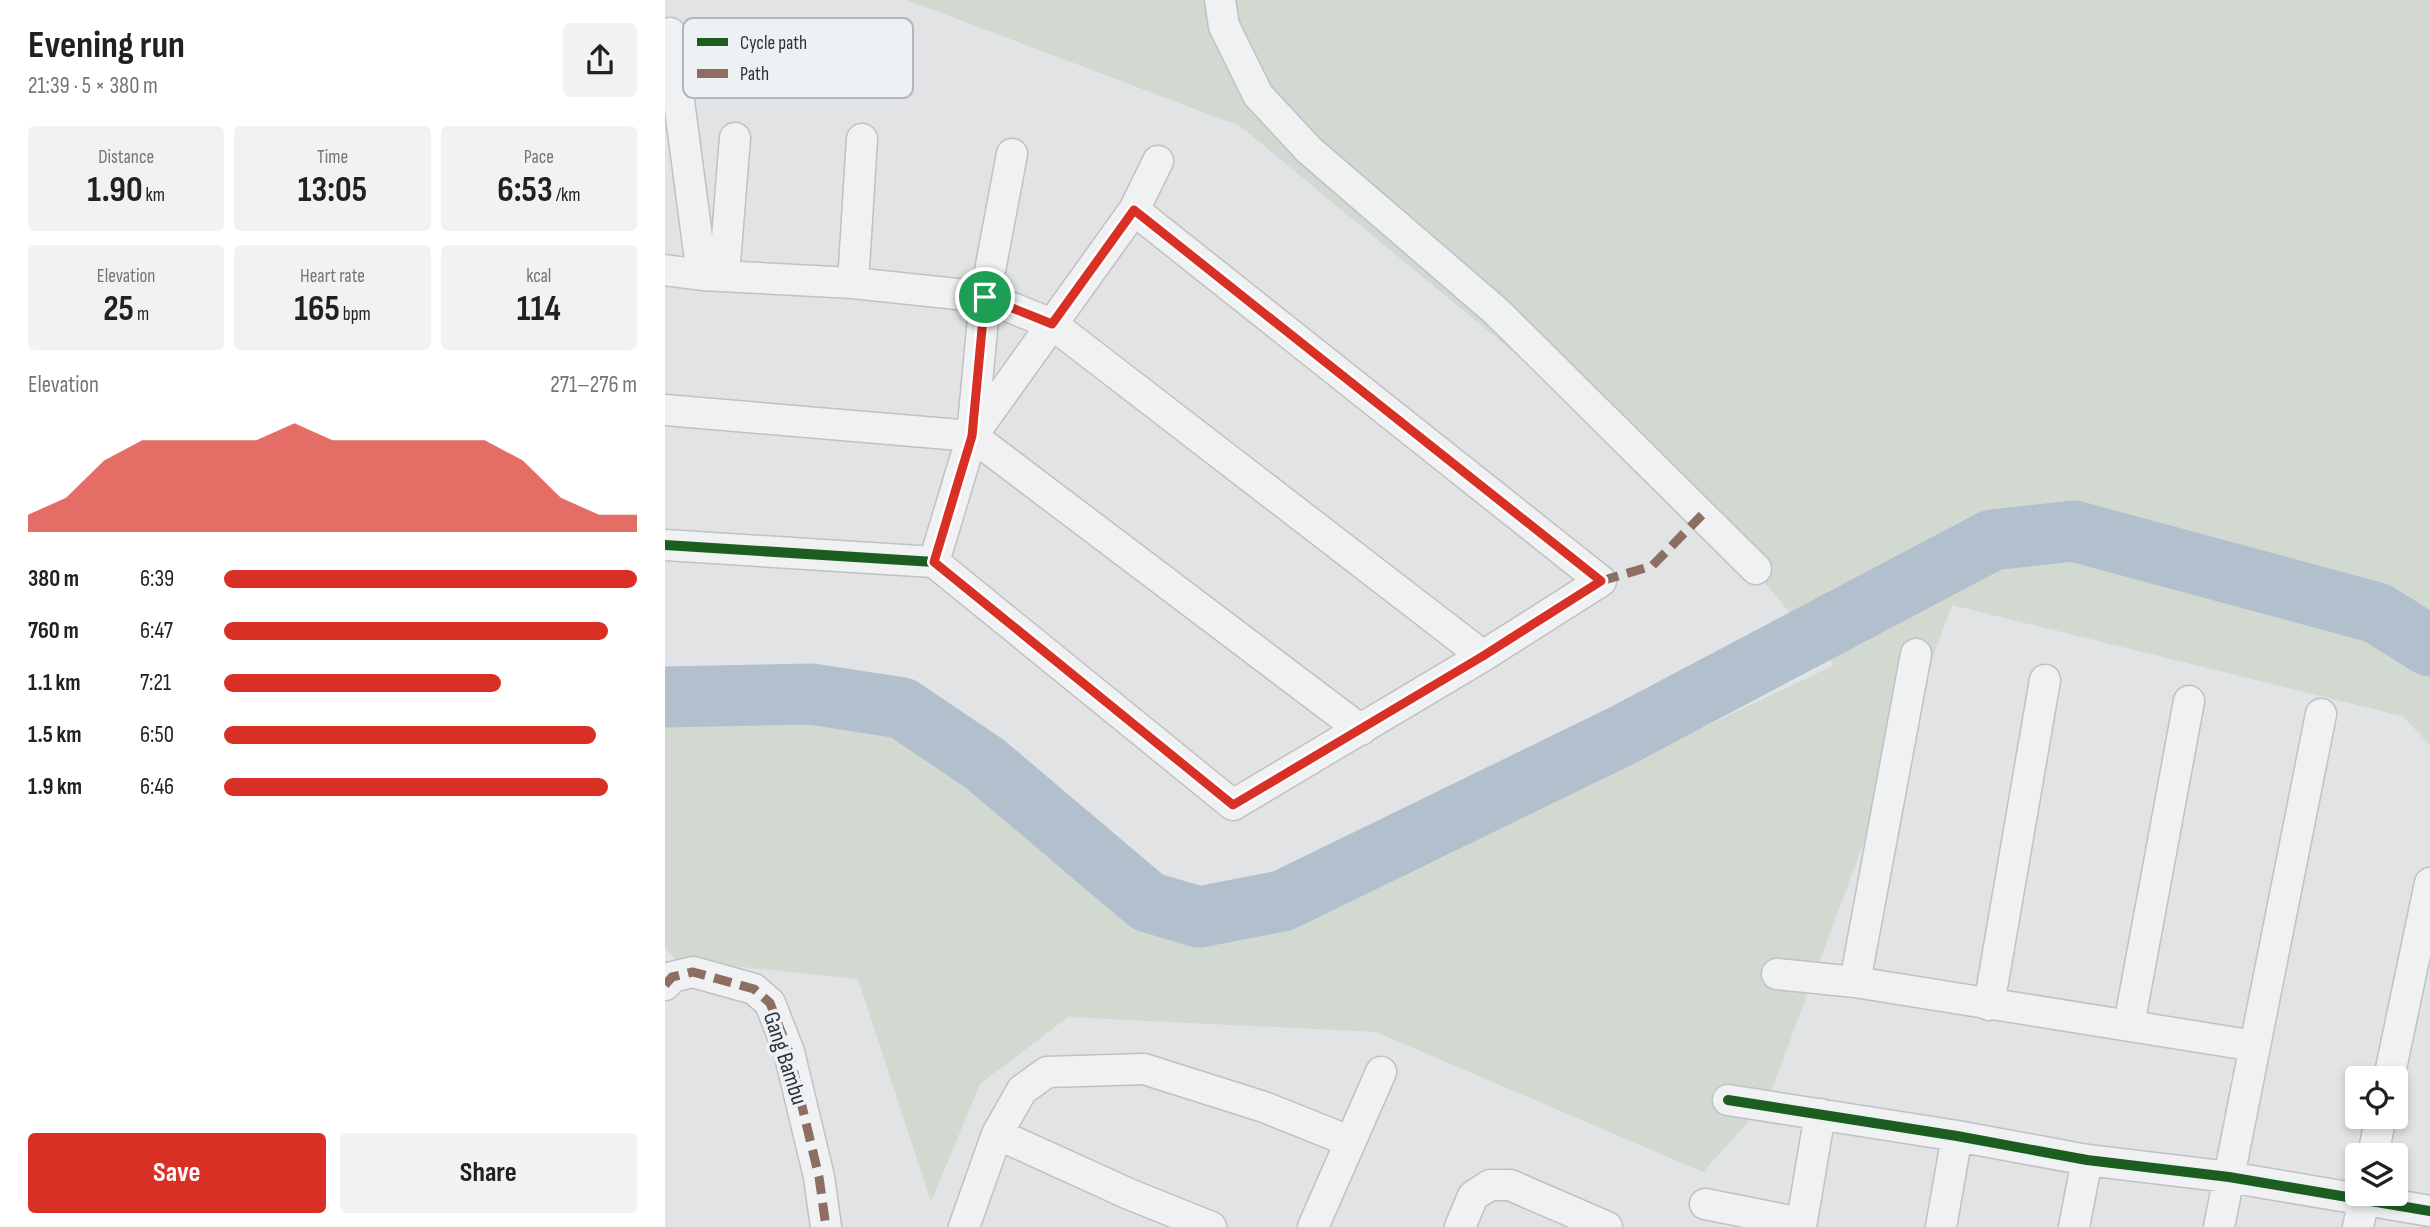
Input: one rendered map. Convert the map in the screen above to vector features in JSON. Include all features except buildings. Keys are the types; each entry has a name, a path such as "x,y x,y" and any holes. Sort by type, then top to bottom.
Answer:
{"street":[{"path":"1220,0 1224,26 1258,95 1309,150 1497,312 1756,569"},
{"path":"670,33 713,275"},
{"path":"713,275 735,138"},
{"path":"853,283 862,139"},
{"path":"934,562 972,436 985,297 1012,154"},
{"path":"972,436 1134,210 1158,161"},
{"path":"665,545 934,562 1233,805 1483,656 1601,581 1134,210"},
{"path":"665,270 853,283 985,297 1052,324 1483,656"},
{"path":"665,410 972,436 1361,730"},
{"path":"1855,982 1916,654"},
{"path":"1989,1004 2045,680"},
{"path":"2129,1025 2189,701"},
{"path":"2219,1227 2321,714"},
{"path":"2392,1066 2430,883"},
{"name":"Gang Bambu","path":"667,978 693,972 754,989 770,1003 789,1052 819,1177 826,1227"},
{"path":"1777,974 1855,982 2255,1046"},
{"path":"964,1227 997,1134 1022,1090 1047,1072 1144,1069 1264,1107 1349,1141"},
{"path":"1313,1227 1381,1072"},
{"path":"1728,1100 1957,1136 2087,1160 2229,1177 2345,1202"},
{"path":"1705,1204 1801,1225 1821,1114"},
{"path":"997,1134 1129,1194 1211,1227"},
{"path":"1941,1227 1957,1136"},
{"path":"2074,1227 2087,1160"},
{"path":"1460,1227 1473,1196 1490,1185 1510,1185 1607,1227"},
{"path":"2363,1206 2430,1211"}],"shaded area":[{"path":"907,0 2430,0 2430,745 2402,716 1952,605 1768,1100 1703,1172 1376,1032 1068,1017 980,1084 931,1202 858,979 677,960 665,948 665,720 815,722 908,736 1130,923 1272,933 1834,665 1701,507 1240,126"}],"waterway":[{"path":"665,697 811,694 902,708 985,764 1148,902 1199,917 1282,901 1621,736 1992,540 2074,531 2377,613 2430,646"}],"marked path":[{"path":"1601,581 1652,566 1702,515"},
{"path":"665,985 672,977 693,972 754,989 770,1003 789,1052 819,1177 826,1227"}],"cycle path":[{"path":"665,545 934,562 1233,805 1483,656 1601,581 1134,210"},
{"path":"1728,1100 1957,1136 2087,1160 2229,1177 2430,1211"}],"route":[{"path":"1134,210 1601,581 1483,656 1233,805 934,562 972,436 985,297 1052,324 1134,210"}]}
